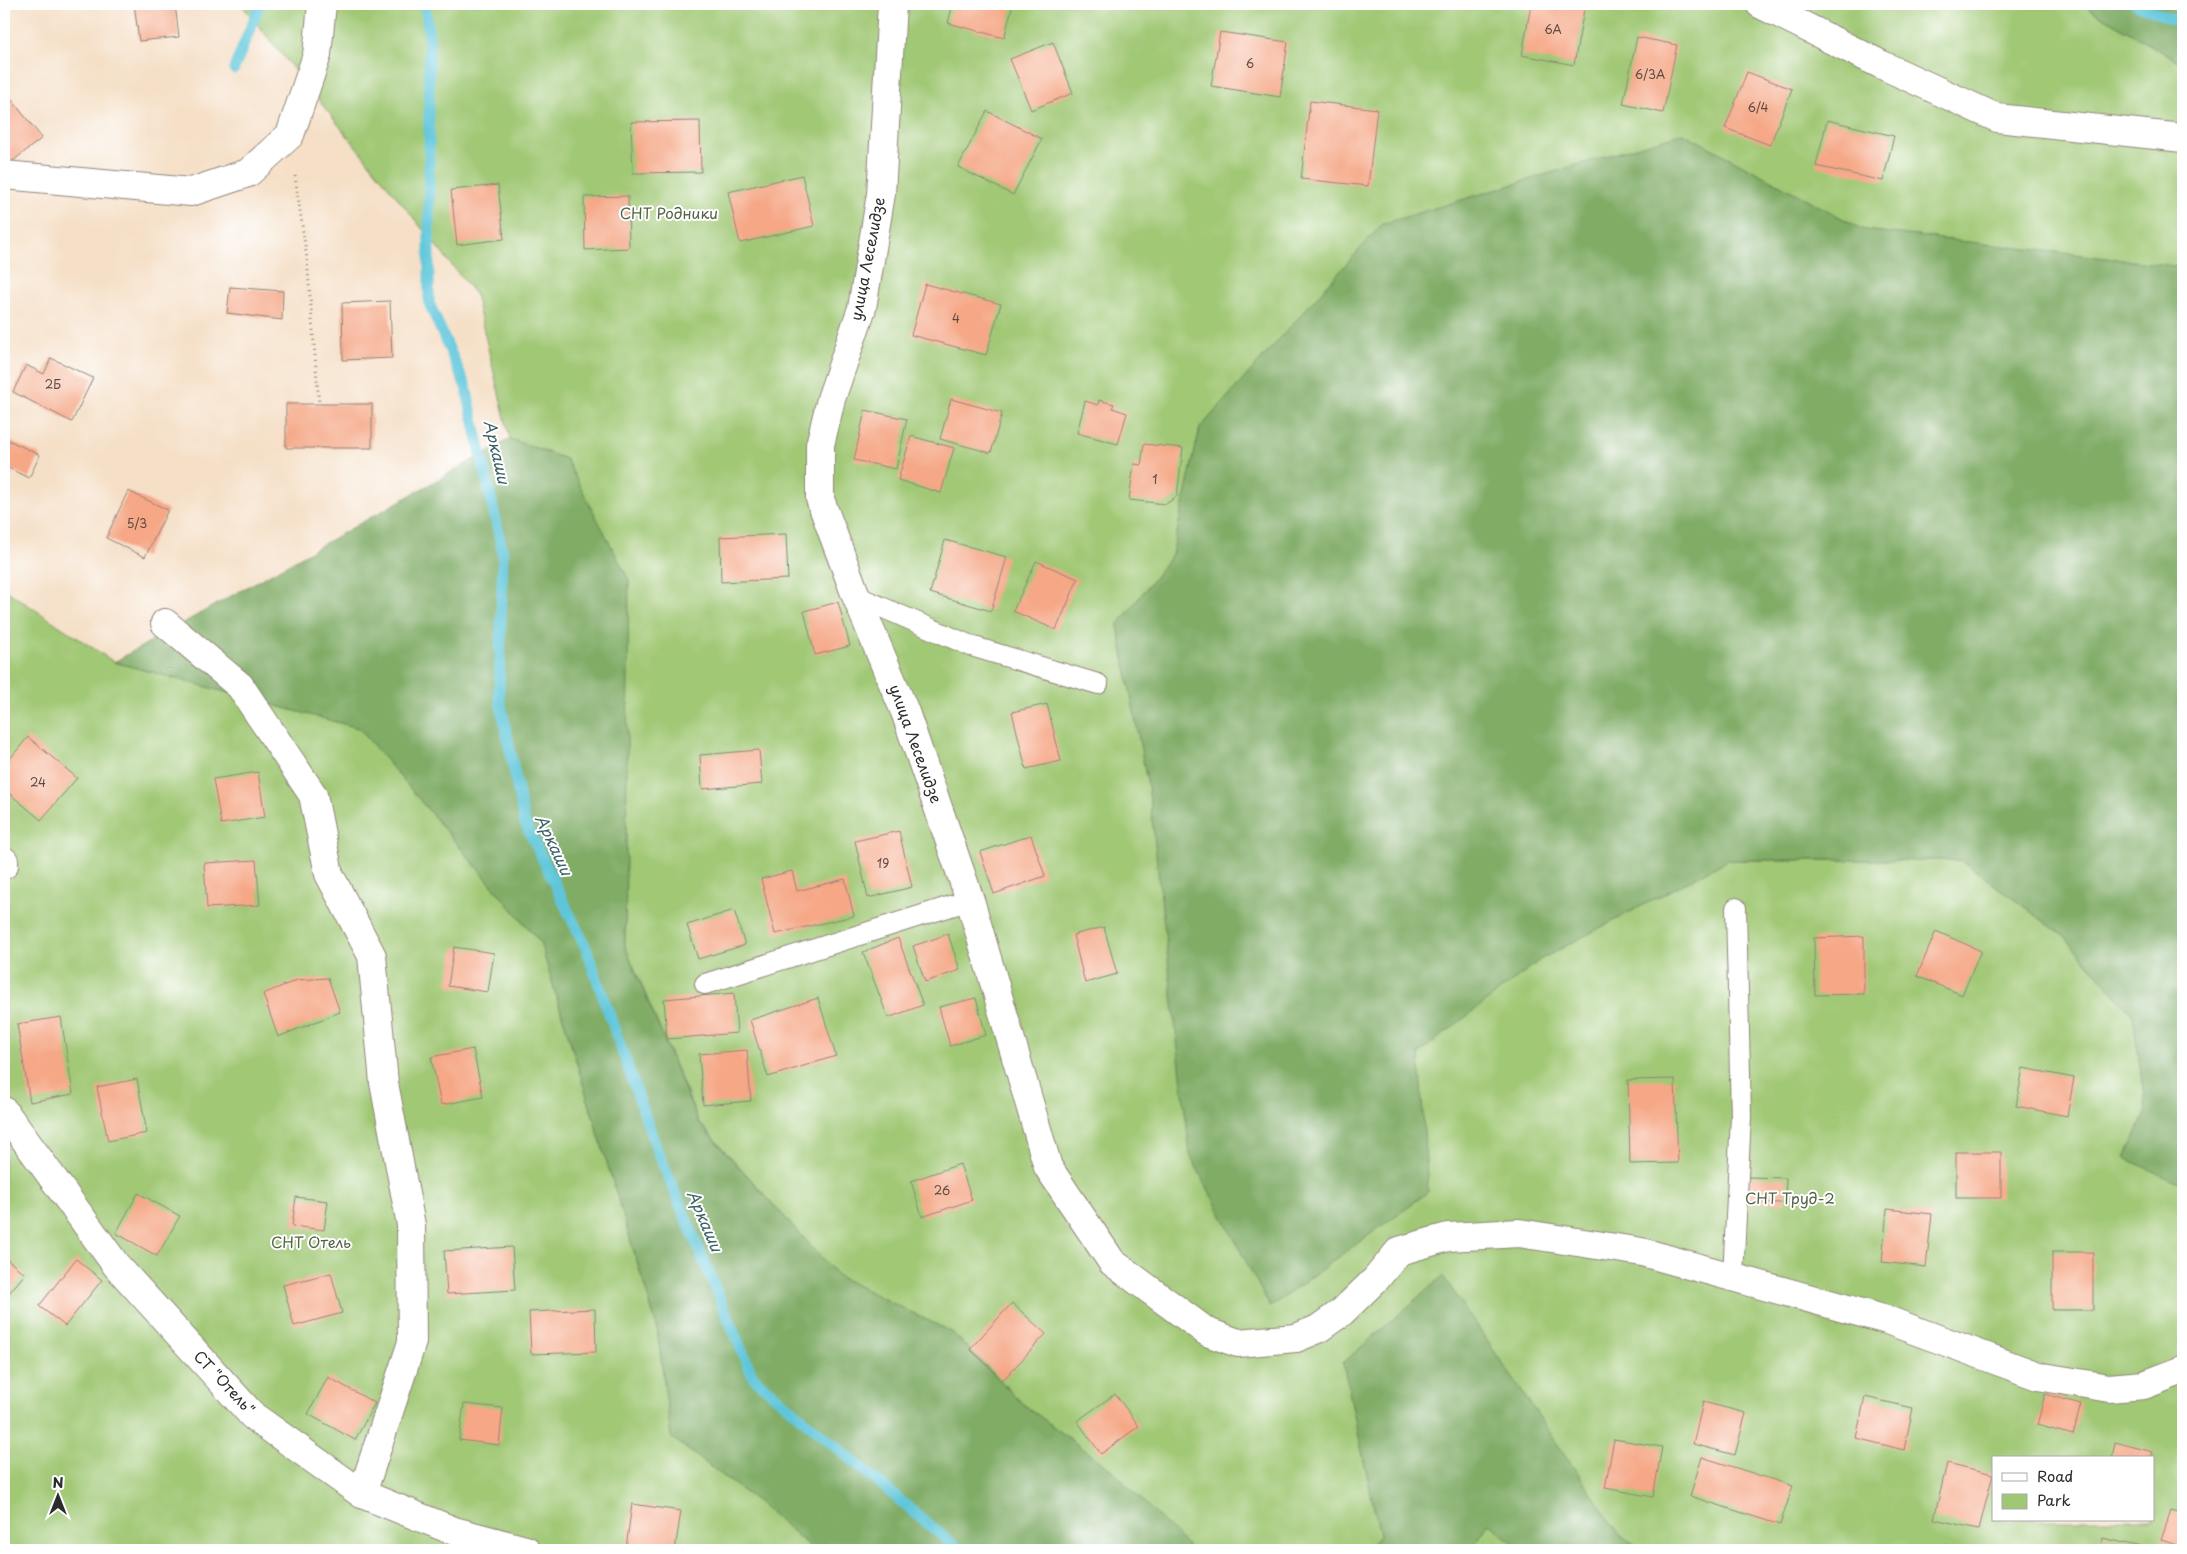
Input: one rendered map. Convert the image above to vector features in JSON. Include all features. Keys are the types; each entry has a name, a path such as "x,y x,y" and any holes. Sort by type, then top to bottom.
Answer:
{"street":[{"path":"4,175 191,192 248,173 290,134 317,55 322,4"},
{"name":"улица Леселидзе","path":"892,4 881,194 862,308 830,398 820,445 820,499 856,596 905,712 970,900 1048,1167 1112,1262 1207,1332 1238,1343 1296,1338 1318,1329 1342,1312 1376,1279 1399,1251 1448,1238 1519,1233 1642,1252 1733,1277 1887,1320 2038,1376 2109,1388 2144,1385 2183,1370"},
{"path":"1760,4 1880,64 1996,118 2183,138"},
{"path":"165,623 240,686 313,795 329,874 372,956 384,1083 411,1225 412,1342 362,1494"},
{"name":"СТ \"Отель\"","path":"4,1111 116,1265 253,1416 362,1494 454,1531 526,1550"}],"lane":[{"path":"856,596 972,646 1098,684"},
{"path":"705,984 970,900"},
{"path":"1733,1277 1741,1116 1736,908"}],"path":[{"path":"290,134 307,259 319,404"}],"green space":[{"name":"СНТ Труд-2","path":"241,4 2081,4 2183,64 2183,267 1864,230 1682,133 1200,428 1172,555 1118,626 1149,792 1269,1307 1428,1192 1418,1053 1541,959 1728,860 1961,860 2065,937 2133,1015 2146,1112 2125,1158 2183,1185 2183,1550 1642,1550 1343,1363 1380,1535 1367,1550 1192,1550 1113,1471 1023,1404 953,1333 838,1276 699,1122 625,946 625,846 566,459 510,439 475,294"},
{"path":"2081,4 2183,4 2183,64"},
{"path":"1683,133 1864,230 2183,267 2183,1185 2125,1158 2146,1111 2133,1015 2065,937 1961,860 1728,860 1541,959 1419,1053 1428,1192 1270,1307 1190,1155 1149,792 1118,625 1172,555 1200,428 1382,224"},
{"path":"510,439 566,459 629,580 625,946 698,1122 838,1276 953,1333 1023,1404 1113,1471 1192,1550 814,1550 762,1505 671,1437 657,1327 540,942 359,728 114,662"},
{"name":"СНТ Отель","path":"4,589 114,662 359,728 540,942 657,1327 671,1437 762,1505 814,1550 4,1550"},
{"path":"1443,1276 1619,1534 1642,1550 1522,1550 1489,1523 1471,1550 1367,1550 1380,1535 1343,1363"},
{"path":"1489,1523 1522,1550 1471,1550"}],"building":[{"path":"134,4 175,4 179,37 139,41"},
{"path":"953,4 1013,4 1004,38 948,23"},
{"path":"1531,4 1585,4 1574,65 1522,55"},
{"path":"1220,32 1288,42 1280,97 1211,86"},
{"path":"1637,37 1677,45 1663,113 1623,104"},
{"path":"1053,42 1073,93 1031,110 1010,59"},
{"path":"1747,72 1792,89 1770,145 1725,128"},
{"path":"7,94 42,138 4,168 4,96"},
{"path":"1310,101 1377,109 1368,186 1301,179"},
{"path":"987,111 1042,139 1013,195 958,167"},
{"path":"1827,120 1894,136 1883,181 1816,166"},
{"path":"700,121 701,172 633,173 631,122"},
{"path":"802,175 814,226 740,243 728,192"},
{"path":"498,185 504,239 457,245 451,190"},
{"path":"628,196 629,248 585,250 584,197"},
{"path":"925,284 1001,304 986,355 911,335"},
{"path":"230,287 283,291 282,320 227,313"},
{"path":"390,301 392,358 343,360 342,303"},
{"path":"51,358 93,378 72,422 13,392 26,365 44,374"},
{"path":"951,399 1002,413 991,453 940,439"},
{"path":"1099,400 1114,404 1112,408 1127,413 1118,444 1077,433 1085,401 1098,405"},
{"path":"286,404 372,404 372,448 286,448"},
{"path":"865,410 907,419 896,469 854,460"},
{"path":"911,436 954,448 941,493 898,480"},
{"path":"4,438 40,455 29,478 4,466"},
{"path":"1144,444 1183,448 1177,496 1166,504 1129,500 1134,464 1141,465"},
{"path":"128,491 168,510 145,557 106,538"},
{"path":"786,534 788,579 721,582 720,537"},
{"path":"945,540 1007,557 991,611 930,593"},
{"path":"1036,561 1078,579 1056,630 1013,611"},
{"path":"838,602 850,646 815,655 804,611"},
{"path":"1047,704 1061,761 1026,769 1012,712"},
{"path":"28,737 77,778 41,820 4,789 4,766"},
{"path":"759,750 762,784 702,789 700,755"},
{"path":"258,772 265,817 221,824 213,779"},
{"path":"899,831 912,887 868,898 855,841"},
{"path":"1031,835 1045,876 994,894 980,852"},
{"path":"256,860 260,905 207,908 204,863"},
{"path":"792,871 797,891 845,879 854,916 775,934 761,879"},
{"path":"734,910 745,945 698,959 687,925"},
{"path":"1104,927 1117,974 1085,983 1073,935"},
{"path":"1936,931 1981,951 1962,995 1917,976"},
{"path":"948,934 960,970 925,982 913,946"},
{"path":"1864,936 1864,994 1815,995 1814,938"},
{"path":"898,938 923,1005 888,1018 863,952"},
{"path":"454,947 494,953 488,992 448,986"},
{"path":"328,978 340,1012 278,1037 263,994 297,980"},
{"path":"734,993 737,1033 667,1039 664,999"},
{"path":"818,998 836,1056 768,1077 750,1020"},
{"path":"976,998 986,1035 950,1046 939,1007"},
{"path":"61,1017 73,1094 30,1102 17,1024"},
{"path":"473,1049 483,1097 441,1105 431,1057"},
{"path":"747,1050 751,1101 703,1105 699,1054"},
{"path":"2023,1068 2074,1078 2067,1116 2016,1106"},
{"path":"137,1079 147,1133 108,1141 97,1087"},
{"path":"1675,1079 1678,1163 1630,1164 1628,1080"},
{"path":"1956,1152 2001,1152 2001,1198 1956,1198"},
{"path":"960,1164 972,1200 922,1217 911,1181"},
{"path":"1746,1177 1786,1178 1785,1203 1745,1202"},
{"path":"138,1193 180,1216 157,1256 116,1233"},
{"path":"296,1197 328,1201 324,1230 292,1226"},
{"path":"1887,1209 1932,1214 1926,1267 1882,1262"},
{"path":"512,1247 515,1290 447,1294 444,1251"},
{"path":"2052,1252 2093,1252 2093,1310 2052,1310"},
{"path":"4,1257 25,1274 4,1299"},
{"path":"76,1259 102,1280 65,1326 39,1306"},
{"path":"331,1273 342,1313 294,1326 283,1285"},
{"path":"1012,1303 1046,1334 1003,1380 970,1349"},
{"path":"595,1309 596,1352 531,1354 529,1312"},
{"path":"328,1377 375,1403 355,1440 308,1414"},
{"path":"1115,1394 1139,1426 1101,1454 1077,1421"},
{"path":"2045,1394 2081,1404 2073,1435 2037,1425"},
{"path":"1865,1397 1913,1408 1904,1450 1856,1438"},
{"path":"1703,1402 1746,1413 1735,1455 1693,1444"},
{"path":"464,1404 503,1408 499,1445 459,1440"},
{"path":"1614,1439 1662,1447 1653,1497 1605,1488"},
{"path":"2115,1442 2153,1452 2152,1456 2112,1456"},
{"path":"1702,1457 1793,1486 1780,1525 1690,1496"},
{"path":"1947,1463 1992,1474 1979,1529 1934,1519"},
{"path":"632,1504 681,1511 675,1550 626,1548"},
{"path":"2171,1511 2183,1514 2183,1547 2161,1540"},
{"path":"2103,1538 2141,1547 2141,1550 2100,1550"}],"waterway":[{"path":"234,69 260,4"},
{"name":"Аркаши","path":"425,4 429,36 429,303 466,387 503,553 499,695 524,821 586,948 657,1150 753,1377 959,1550"},
{"path":"2136,4 2183,24"}],"park label":[{"name":"СНТ Родники","path":"669,214"}]}
